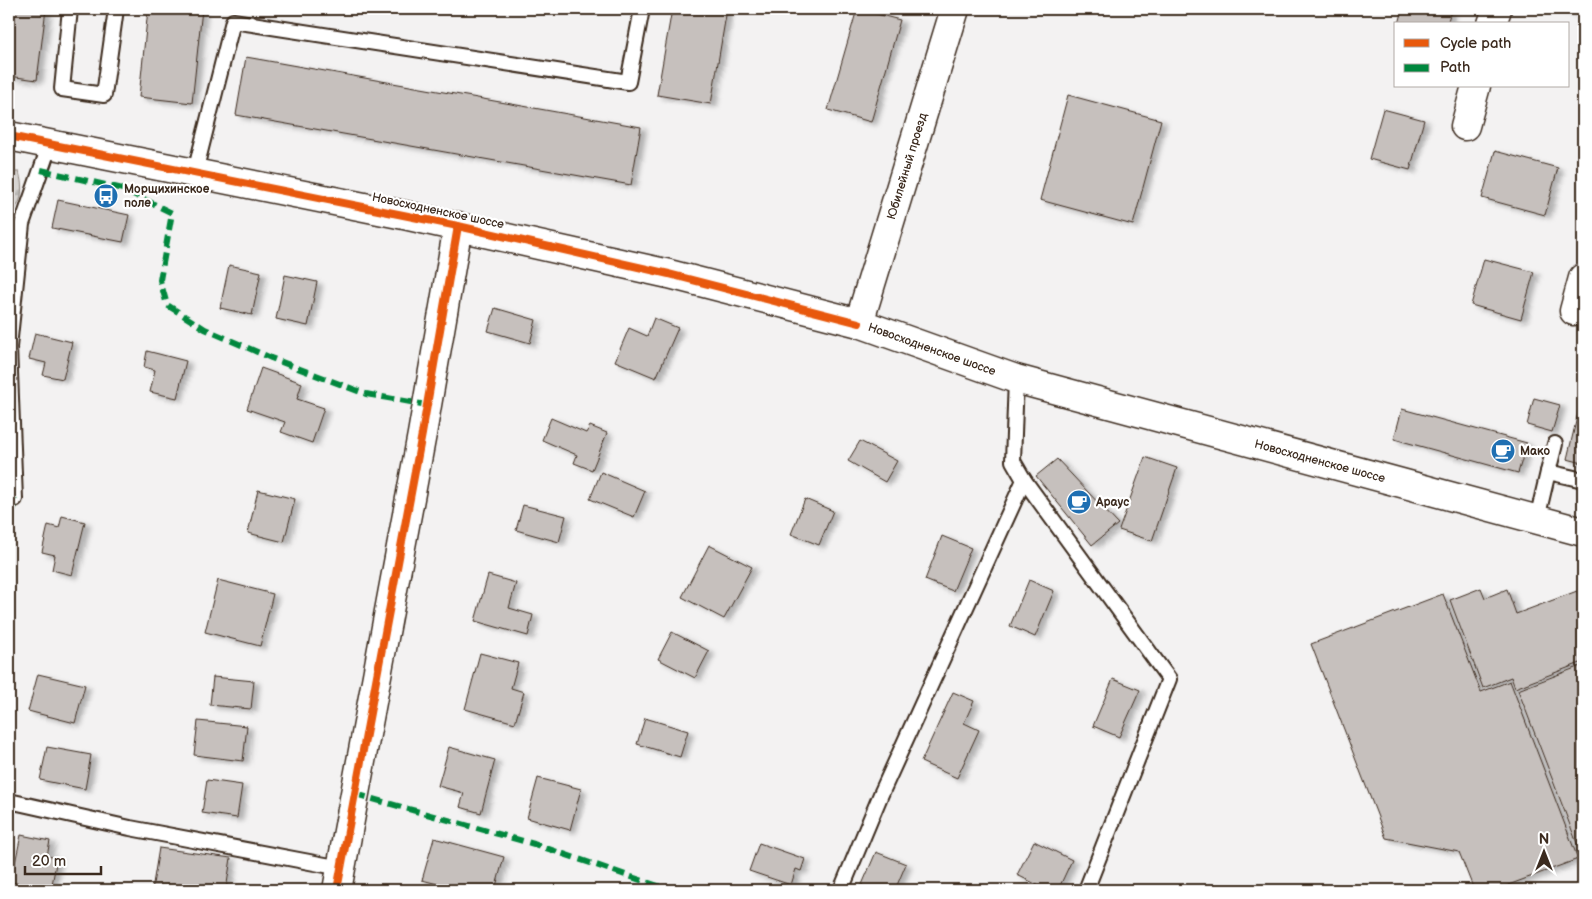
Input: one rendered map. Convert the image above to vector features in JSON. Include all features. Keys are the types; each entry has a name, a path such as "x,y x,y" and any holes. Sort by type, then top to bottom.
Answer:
{"street":[{"name":"Юбилейный проезд","path":"859,323 955,9"},
{"path":"1493,22 1496,9"},
{"path":"1465,126 1475,88"},
{"name":"Новосходненское шоссе","path":"9,136 458,226 669,274 859,323 1016,379 1583,532"},
{"path":"339,879 420,444 458,226"},
{"path":"1574,311 1583,278"}],"lane":[{"path":"70,9 62,89 104,95 116,9"},
{"path":"195,172 233,21 628,82 642,9"},
{"path":"9,498 15,499 9,347 22,224 50,144"},
{"path":"1016,379 1013,460 1024,480 1170,679 1086,890"},
{"path":"1537,519 1555,444"},
{"path":"1548,472 1583,480"},
{"path":"842,890 881,794 1024,480"},
{"path":"9,801 130,828 339,879"}],"green space":[{"path":"9,172 19,172 22,189 20,200 14,210 9,213"}],"building":[{"path":"9,9 46,9 37,80 9,76"},
{"path":"148,9 202,9 192,103 139,97"},
{"path":"672,9 727,9 711,104 657,95"},
{"path":"857,9 900,20 871,122 828,110"},
{"path":"1403,9 1440,9 1451,11 1448,22 1400,22"},
{"path":"1559,9 1583,9 1583,15"},
{"path":"246,57 641,127 631,185 236,115"},
{"path":"1068,95 1161,120 1133,225 1040,200"},
{"path":"1383,109 1424,120 1410,170 1369,159"},
{"path":"1495,151 1558,168 1545,215 1482,198"},
{"path":"58,200 129,215 123,242 52,228"},
{"path":"1484,259 1534,272 1521,319 1471,305"},
{"path":"229,265 261,272 252,315 220,308"},
{"path":"285,275 317,282 308,326 276,319"},
{"path":"495,308 536,320 530,343 488,331"},
{"path":"654,318 678,328 656,378 615,361 629,328 647,336"},
{"path":"35,333 72,342 63,379 43,375 46,363 29,359"},
{"path":"147,351 186,361 177,398 150,392 155,370 144,367"},
{"path":"261,368 302,383 297,399 324,408 312,443 281,432 285,422 247,409"},
{"path":"1583,392 1583,463 1567,459"},
{"path":"1534,398 1560,405 1552,432 1527,425"},
{"path":"1402,409 1527,443 1518,473 1394,439"},
{"path":"551,418 586,433 590,426 607,433 592,470 574,463 577,455 542,440"},
{"path":"860,441 897,461 885,482 848,461"},
{"path":"1145,457 1177,468 1152,541 1119,530"},
{"path":"1057,459 1118,524 1092,545 1036,476"},
{"path":"601,472 645,491 634,517 590,499"},
{"path":"258,490 295,499 284,542 248,533"},
{"path":"805,499 833,511 819,545 791,534"},
{"path":"523,505 566,516 559,542 516,530"},
{"path":"62,516 85,522 72,575 52,570 55,555 42,552 48,525 59,528"},
{"path":"942,536 971,548 953,591 925,580"},
{"path":"709,545 752,567 724,619 682,597"},
{"path":"488,575 516,583 509,608 533,615 528,636 475,621"},
{"path":"218,580 273,594 260,646 205,632"},
{"path":"1029,580 1054,591 1035,637 1010,626"},
{"path":"1481,588 1485,598 1507,589 1516,614 1577,591 1583,607 1583,662 1515,688 1511,677 1483,688 1450,600"},
{"path":"1443,594 1481,692 1510,681 1578,859 1495,890 1474,890 1459,852 1386,838 1311,644"},
{"path":"672,632 709,651 695,678 658,659"},
{"path":"480,653 518,663 511,688 524,692 515,723 465,709"},
{"path":"1583,665 1583,859 1518,690"},
{"path":"38,674 85,685 75,723 28,711"},
{"path":"213,677 254,681 251,709 210,705"},
{"path":"1113,679 1140,690 1119,737 1093,726"},
{"path":"953,692 974,701 964,723 979,730 957,778 921,762"},
{"path":"645,718 688,731 680,757 637,744"},
{"path":"198,721 247,726 243,761 194,755"},
{"path":"47,747 91,755 85,789 40,780"},
{"path":"449,747 495,760 481,813 460,807 464,793 438,786"},
{"path":"538,778 581,789 570,830 527,818"},
{"path":"207,780 242,785 237,818 202,813"},
{"path":"21,835 50,841 47,856 57,858 51,890 11,882"},
{"path":"434,838 504,857 495,890 461,890 422,880"},
{"path":"1034,841 1072,860 1058,890 1048,890 1017,875"},
{"path":"759,843 805,859 801,871 796,869 791,885 749,871"},
{"path":"159,848 231,858 226,890 152,890"},
{"path":"876,852 906,864 895,890 870,890 861,887"}],"marked path":[{"path":"41,170 123,189 172,213 160,280 167,305 205,329 271,358 366,394 427,405"},
{"path":"9,535 15,499"},
{"path":"355,794 534,844 670,890"}],"cycle path":[{"path":"9,136 458,226 669,274 859,323"},
{"path":"337,890 422,434 458,226"}],"place":[{"name":"Морщихинское поле","path":"106,196"},
{"name":"Мако","path":"1503,451"},
{"name":"Араус","path":"1079,502"}]}
